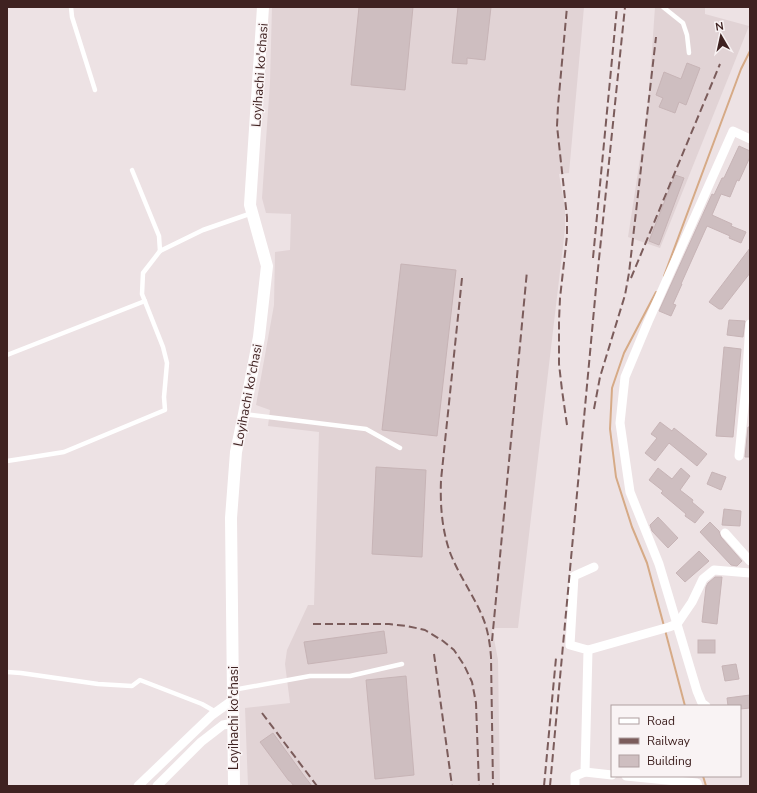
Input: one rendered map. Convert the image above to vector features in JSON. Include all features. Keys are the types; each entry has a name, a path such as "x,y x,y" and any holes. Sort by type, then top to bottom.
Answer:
{"street":[{"name":"Loyihachi ko'chasi","path":"234,786 231,518 236,452 259,337 267,266 250,205 263,7"},
{"path":"705,705 702,703 697,691 673,626 659,564 630,492 620,423 625,377 733,131 750,139"},
{"path":"739,456 748,386 750,324"},
{"path":"725,533 750,561"},
{"path":"594,567 574,576 570,645 588,650 673,626 692,602 703,579 714,570 750,573"},
{"path":"585,772 588,650"},
{"path":"138,786 233,695"},
{"path":"157,786 201,742 223,725 233,723"},
{"path":"574,786 575,776 585,772 611,775"},
{"path":"636,777 697,783 698,786"}],"lane":[{"path":"71,7 72,17 95,90"},
{"path":"663,7 683,23 687,35 689,53"},
{"path":"132,170 159,236 160,251"},
{"path":"7,460 64,452 165,410 164,397 167,363 142,294 143,273 160,251 202,230 252,213"},
{"path":"7,355 145,301"},
{"path":"244,414 366,429 400,448"},
{"path":"233,695 310,676 350,676 402,664"},
{"path":"7,672 98,684 132,686 140,680 202,704 216,712"}],"shaded area":[{"path":"272,7 584,7 569,173 559,174 565,208 565,229 518,628 492,628 498,660 500,786 248,786 245,708 290,703 285,664 287,650 308,605 314,605 319,432 268,426 270,410 256,405 274,305 275,252 290,250 291,214 266,213 262,198 270,82"},
{"path":"655,7 705,7 705,14 749,26 660,248 628,237 648,107"}],"building":[{"path":"359,7 413,7 405,90 351,85"},
{"path":"458,7 491,7 485,60 467,58 467,64 452,63"},
{"path":"687,63 700,68 686,105 679,102 675,113 659,107 663,98 656,95 664,72 681,79"},
{"path":"739,146 750,151 750,157 739,181 737,180 730,197 721,194 712,215 732,224 731,226 746,232 741,243 729,238 730,236 707,226 673,304 676,305 671,316 659,311 712,194 714,195 722,178 724,178"},
{"path":"675,175 684,178 659,245 649,241"},
{"path":"750,248 750,273 722,309 719,309 709,302"},
{"path":"401,264 456,270 437,436 382,430"},
{"path":"729,320 745,321 743,337 727,335"},
{"path":"724,347 741,349 733,437 716,436"},
{"path":"660,422 672,431 674,428 707,454 697,466 669,443 655,461 645,453 657,438 651,434"},
{"path":"748,427 750,427 750,457 745,457"},
{"path":"376,467 426,470 422,557 372,554"},
{"path":"658,468 672,479 681,468 690,476 680,490 693,500 692,502 704,512 695,523 685,516 686,514 661,493 663,491 649,480"},
{"path":"712,472 726,477 721,490 707,484"},
{"path":"724,509 741,511 740,526 722,525"},
{"path":"658,517 678,538 668,548 652,531 650,525"},
{"path":"710,522 719,531 721,537 742,561 737,566 731,565 700,532"},
{"path":"699,551 709,561 685,582 676,573"},
{"path":"715,577 722,577 717,624 702,622 706,587"},
{"path":"384,631 387,653 308,664 304,642"},
{"path":"698,640 715,640 715,653 698,653"},
{"path":"736,664 739,679 725,681 722,666"},
{"path":"406,676 414,775 375,779 366,680"},
{"path":"750,695 750,708 741,709 741,705 728,705 727,698"},
{"path":"273,733 312,786 294,786 260,742"}],"waterway":[{"path":"664,276 741,69 750,51"},
{"path":"656,292 624,353 612,388 610,429 616,477 632,527 647,563 664,626"},
{"path":"665,630 685,705"},
{"path":"703,777 706,786"}],"railway":[{"path":"567,7 557,126 567,217 567,236 560,298 559,364 567,425"},
{"path":"593,258 617,7"},
{"path":"550,786 596,288 625,7"},
{"path":"594,409 600,377 625,295 629,273 656,37"},
{"path":"631,278 720,64"},
{"path":"492,641 527,271"},
{"path":"462,278 441,480 441,509 451,555 485,623 488,637 491,657 493,786"},
{"path":"313,624 389,624 407,626 425,630 454,650 464,665 472,682 476,703 479,786"},
{"path":"434,654 452,786"},
{"path":"544,786 556,658"},
{"path":"262,713 317,786"}]}
